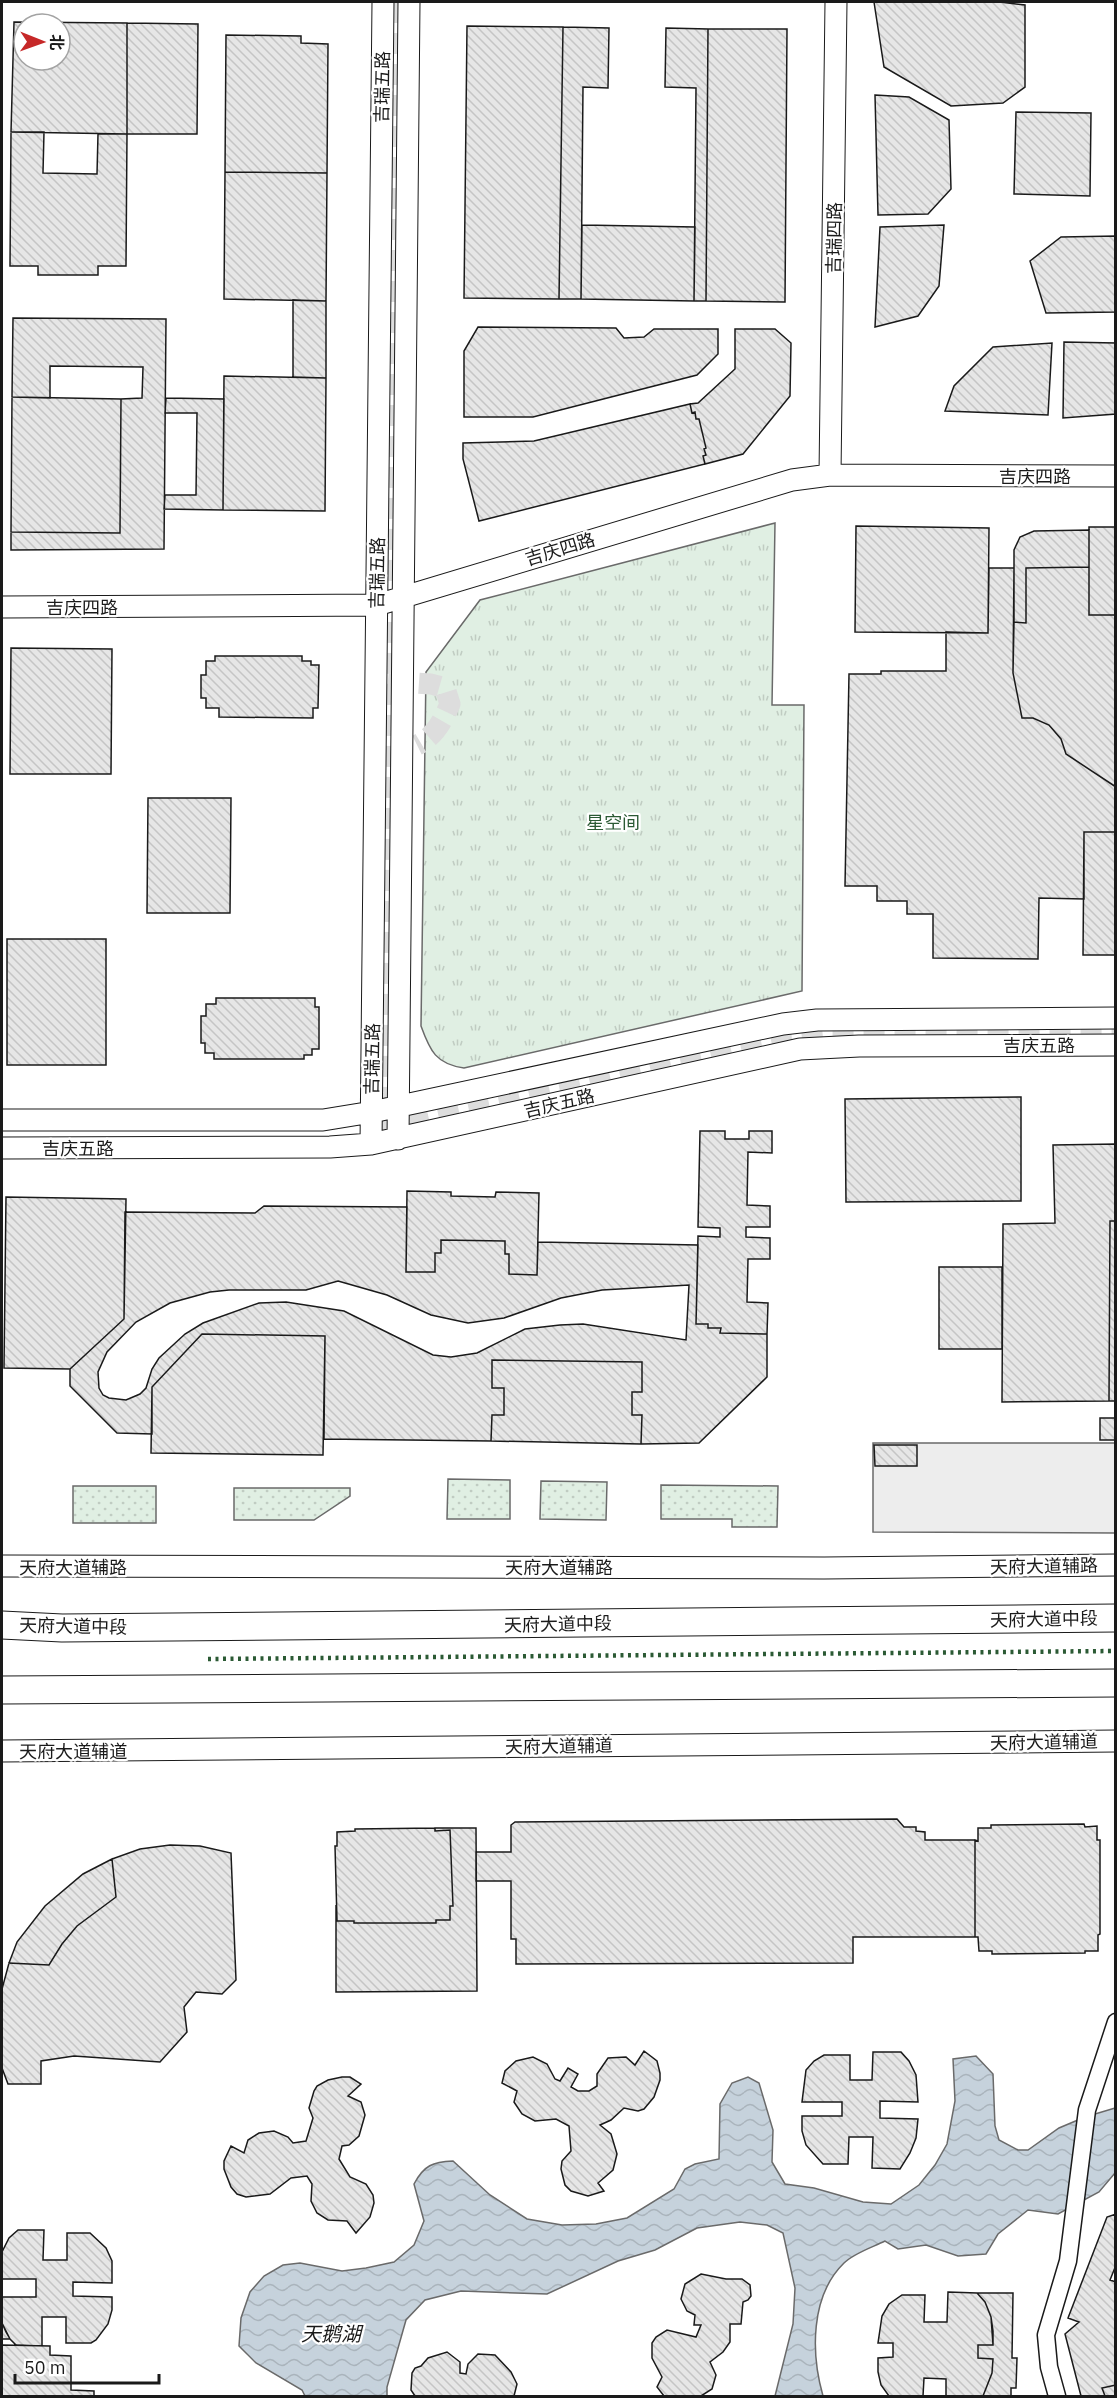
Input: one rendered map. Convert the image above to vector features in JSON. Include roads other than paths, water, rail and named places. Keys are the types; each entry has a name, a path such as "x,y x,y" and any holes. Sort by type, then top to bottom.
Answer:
{"main road":[{"name":"天府大道中段","path":"2,1625 62,1628 1116,1618"},
{"path":"2,1690 1116,1683"}],"street":[{"name":"吉瑞五路","path":"371,1144 383,2"},
{"name":"吉瑞五路","path":"398,1139 410,746 403,596 409,2"},
{"name":"吉瑞四路","path":"830,474 836,2"},
{"name":"吉庆四路","path":"2,607 377,605 792,480 830,474 1116,476"},
{"name":"吉庆五路","path":"2,1119 323,1120 372,1112 783,1024 817,1020 1116,1018"},
{"name":"吉庆五路","path":"2,1148 330,1147 371,1144 800,1049 859,1046 1116,1045"},
{"name":"天府大道辅路","path":"2,1566 836,1568 1116,1565"},
{"name":"天府大道辅道","path":"2,1751 1116,1741"},
{"path":"1057,2397 1049,2367 1046,2335 1066,2270 1087,2110 1116,2022"}],"water":[{"name":"天鹅湖","path":"976,2056 993,2074 995,2126 999,2140 1018,2150 1028,2150 1059,2128 1115,2108 1115,2173 1099,2192 1058,2214 1028,2210 998,2234 986,2254 958,2256 926,2245 898,2249 885,2241 848,2259 833,2276 819,2309 815,2344 823,2396 775,2396 793,2324 795,2288 783,2233 767,2225 740,2222 697,2228 655,2250 618,2261 547,2294 461,2291 425,2300 406,2320 387,2387 387,2396 305,2396 302,2390 256,2363 239,2346 241,2318 250,2292 264,2276 283,2265 300,2263 342,2271 366,2268 394,2262 414,2245 424,2221 414,2184 430,2166 453,2161 490,2195 527,2219 562,2225 596,2224 627,2218 674,2189 685,2169 695,2164 719,2159 720,2104 732,2083 748,2077 759,2083 773,2130 772,2162 785,2184 814,2188 863,2202 891,2204 919,2185 935,2165 947,2144 955,2101 953,2059"}],"tunnel":[{"path":"394,2 383,1124 790,1037 831,1033 1116,1032"},
{"path":"388,681 431,684 445,688 450,704 444,717 433,733 417,745"}],"park label":[{"name":"星空间","path":"613,822"}]}
